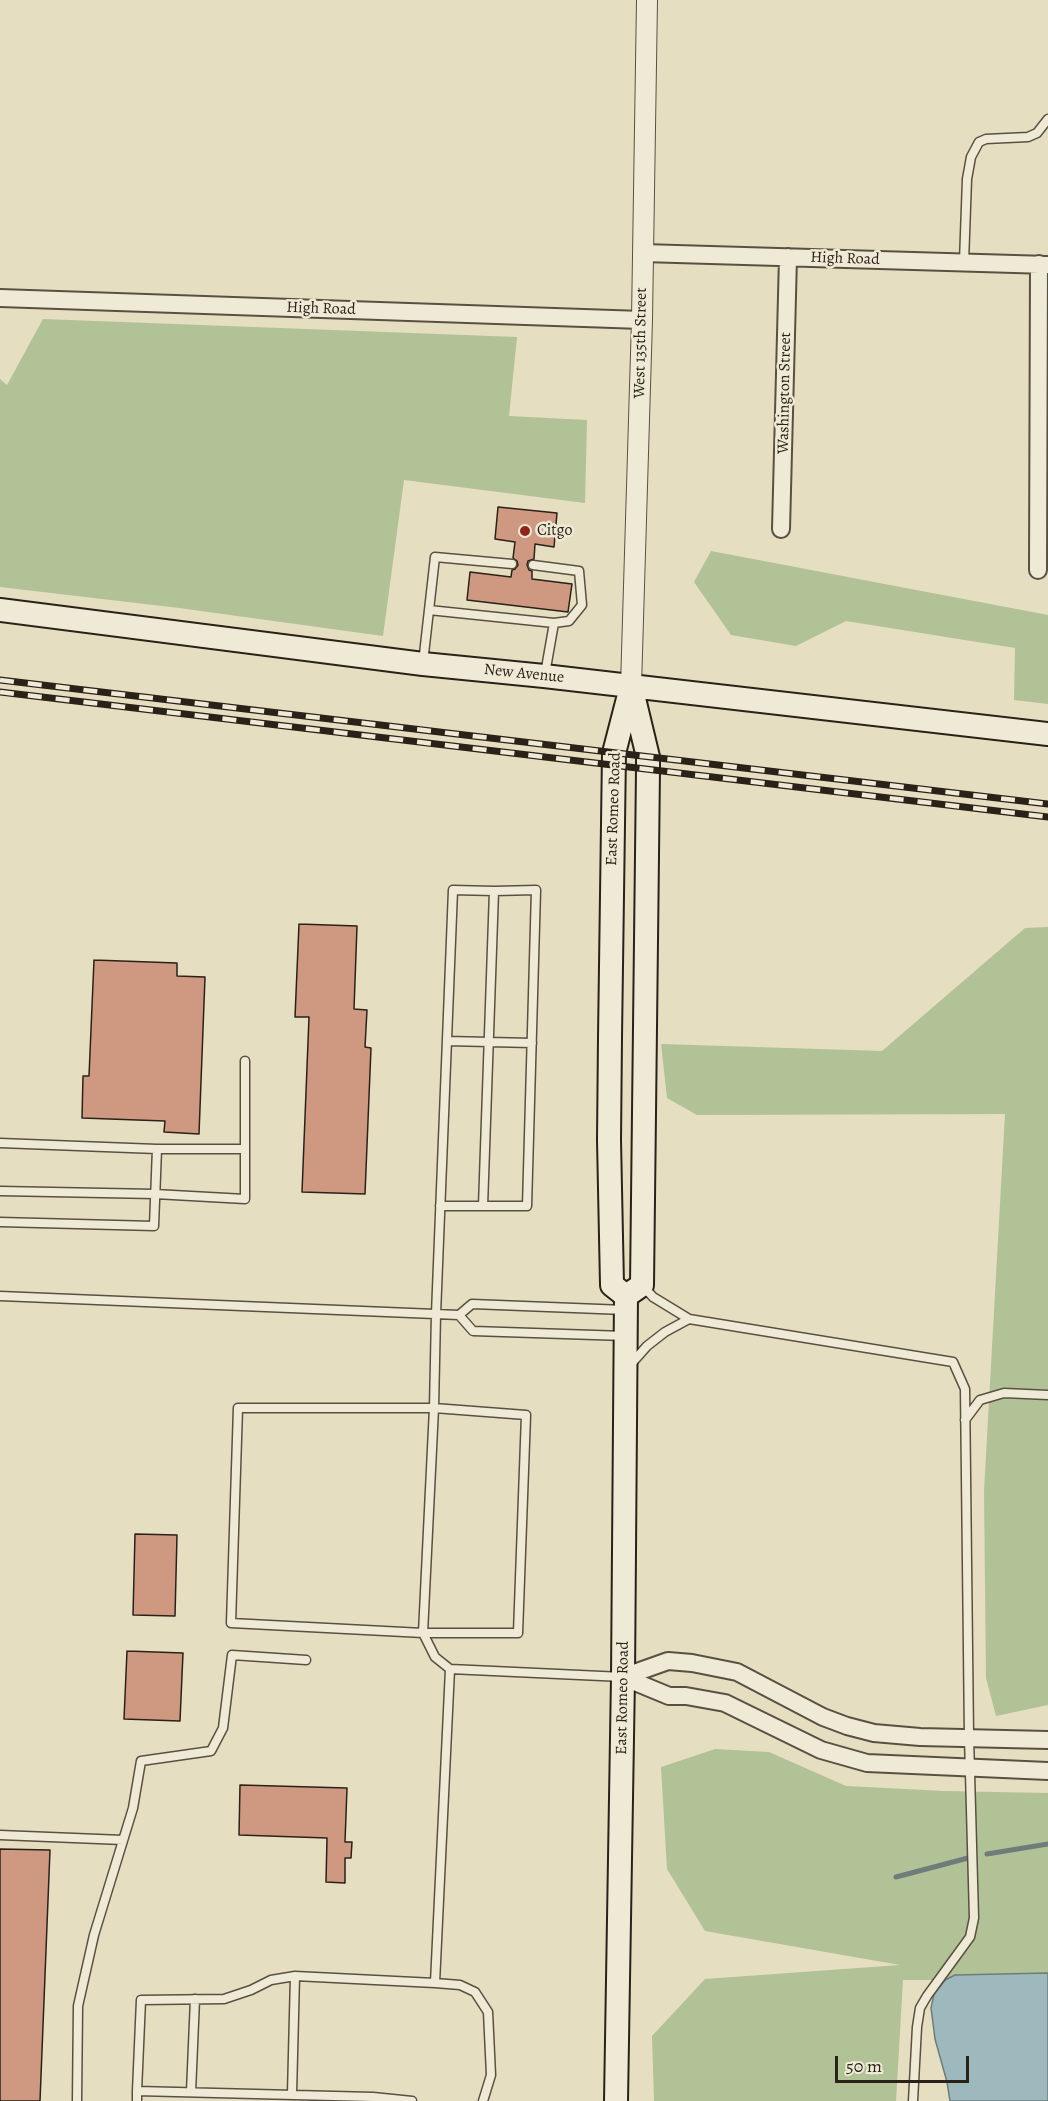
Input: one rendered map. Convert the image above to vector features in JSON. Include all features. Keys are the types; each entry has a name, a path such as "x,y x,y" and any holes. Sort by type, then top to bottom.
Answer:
{"main road":[{"name":"New Avenue","path":"0,610 423,664 1048,734"},
{"name":"East Romeo Road","path":"631,686 614,753 609,1140 612,1285 631,1297"},
{"name":"East Romeo Road","path":"616,2101 626,1336 631,1297 648,757 631,686"}],"street":[{"name":"West 135th Street","path":"631,686 642,320 647,0"},
{"name":"High Road","path":"642,253 1043,265"},
{"name":"Washington Street","path":"781,529 788,257"},
{"path":"1038,570 1043,265"},
{"name":"High Road","path":"0,298 642,320"},
{"path":"623,1677 668,1661 692,1663 737,1672 823,1717 847,1726 874,1732 920,1737 1048,1740"},
{"path":"623,1677 669,1696 686,1696 725,1703 821,1750 867,1763 1048,1771"}],"lane":[{"path":"964,262 967,179 971,157 979,142 986,139 1028,137 1037,133 1048,119"},
{"path":"423,664 435,557 512,564"},
{"path":"429,610 554,623 569,621 582,605 579,571 533,565"},
{"path":"544,676 554,623"},
{"path":"440,1206 527,1206 536,890 453,890 440,1206 436,1314 434,1408 423,1633 435,1657 450,1669 623,1677"},
{"path":"483,1206 494,891"},
{"path":"447,1041 532,1043"},
{"path":"0,1191 156,1194 245,1199 245,1061"},
{"path":"0,1143 157,1149 245,1149"},
{"path":"0,1222 154,1226 157,1149"},
{"path":"0,1296 459,1315 472,1304 653,1297 689,1319 953,1362 965,1389 969,1737 974,1918 970,1937 920,2008 914,2101"},
{"path":"459,1315 473,1330 626,1336"},
{"path":"626,1369 647,1346 665,1332 689,1319"},
{"path":"965,1420 980,1400 1004,1393 1048,1395"},
{"path":"238,1408 434,1408 526,1415 518,1633 423,1633 231,1623 238,1408"},
{"path":"77,2101 78,2006 94,1935 133,1808 141,1761 211,1750 223,1728 232,1655 306,1660"},
{"path":"435,1983 450,1669"},
{"path":"0,1835 123,1840"},
{"path":"292,2094 295,1976"},
{"path":"137,2101 141,2000 224,1999 271,1980 295,1976 460,1985 475,1992 489,2012 491,2075 483,2101"},
{"path":"191,2092 195,1999"},
{"path":"137,2091 292,2094 412,2101"}],"green space":[{"path":"43,319 517,337 509,416 587,420 585,503 404,480 383,636 179,608 0,587 0,379 7,385"},
{"path":"711,551 1048,615 1048,704 1014,700 1015,648 846,621 796,646 731,635 694,582"},
{"path":"1048,927 1048,1705 996,1716 986,1678 984,1491 1005,1114 697,1115 667,1098 661,1044 882,1051 1025,928"},
{"path":"715,1749 769,1752 846,1786 1048,1793 1048,1973 955,1975 944,1980 903,1980 896,2101 654,2101 652,2036 705,1979 900,1965 705,1931 667,1869 661,1767"}],"water":[{"path":"1048,1973 1048,2101 950,2101 935,2039 931,2008 934,1994 945,1980 955,1975"}],"building":[{"name":"Citgo","path":"498,507 557,513 554,547 535,544 534,559 528,561 527,565 532,571 532,579 572,584 568,612 467,600 470,572 511,577 512,570 518,565 513,558 515,542 495,539"},
{"path":"299,924 357,926 354,1009 367,1010 365,1047 371,1048 365,1194 302,1192 309,1017 295,1017"},
{"path":"94,960 177,963 177,976 205,977 199,1134 164,1132 165,1121 82,1118 83,1076 89,1076"},
{"path":"135,1534 177,1535 175,1616 133,1615"},
{"path":"127,1651 183,1653 180,1721 124,1719"},
{"path":"240,1785 347,1788 345,1842 352,1842 351,1858 345,1858 345,1883 326,1882 327,1838 239,1835"},
{"path":"0,1849 50,1850 40,2101 0,2101"}],"waterway":[{"path":"987,1854 1048,1844"},
{"path":"896,1877 968,1858"}],"railway":[{"path":"0,680 1048,804"},
{"path":"0,692 1048,817"}],"place":[{"name":"Citgo","path":"525,531"}]}
